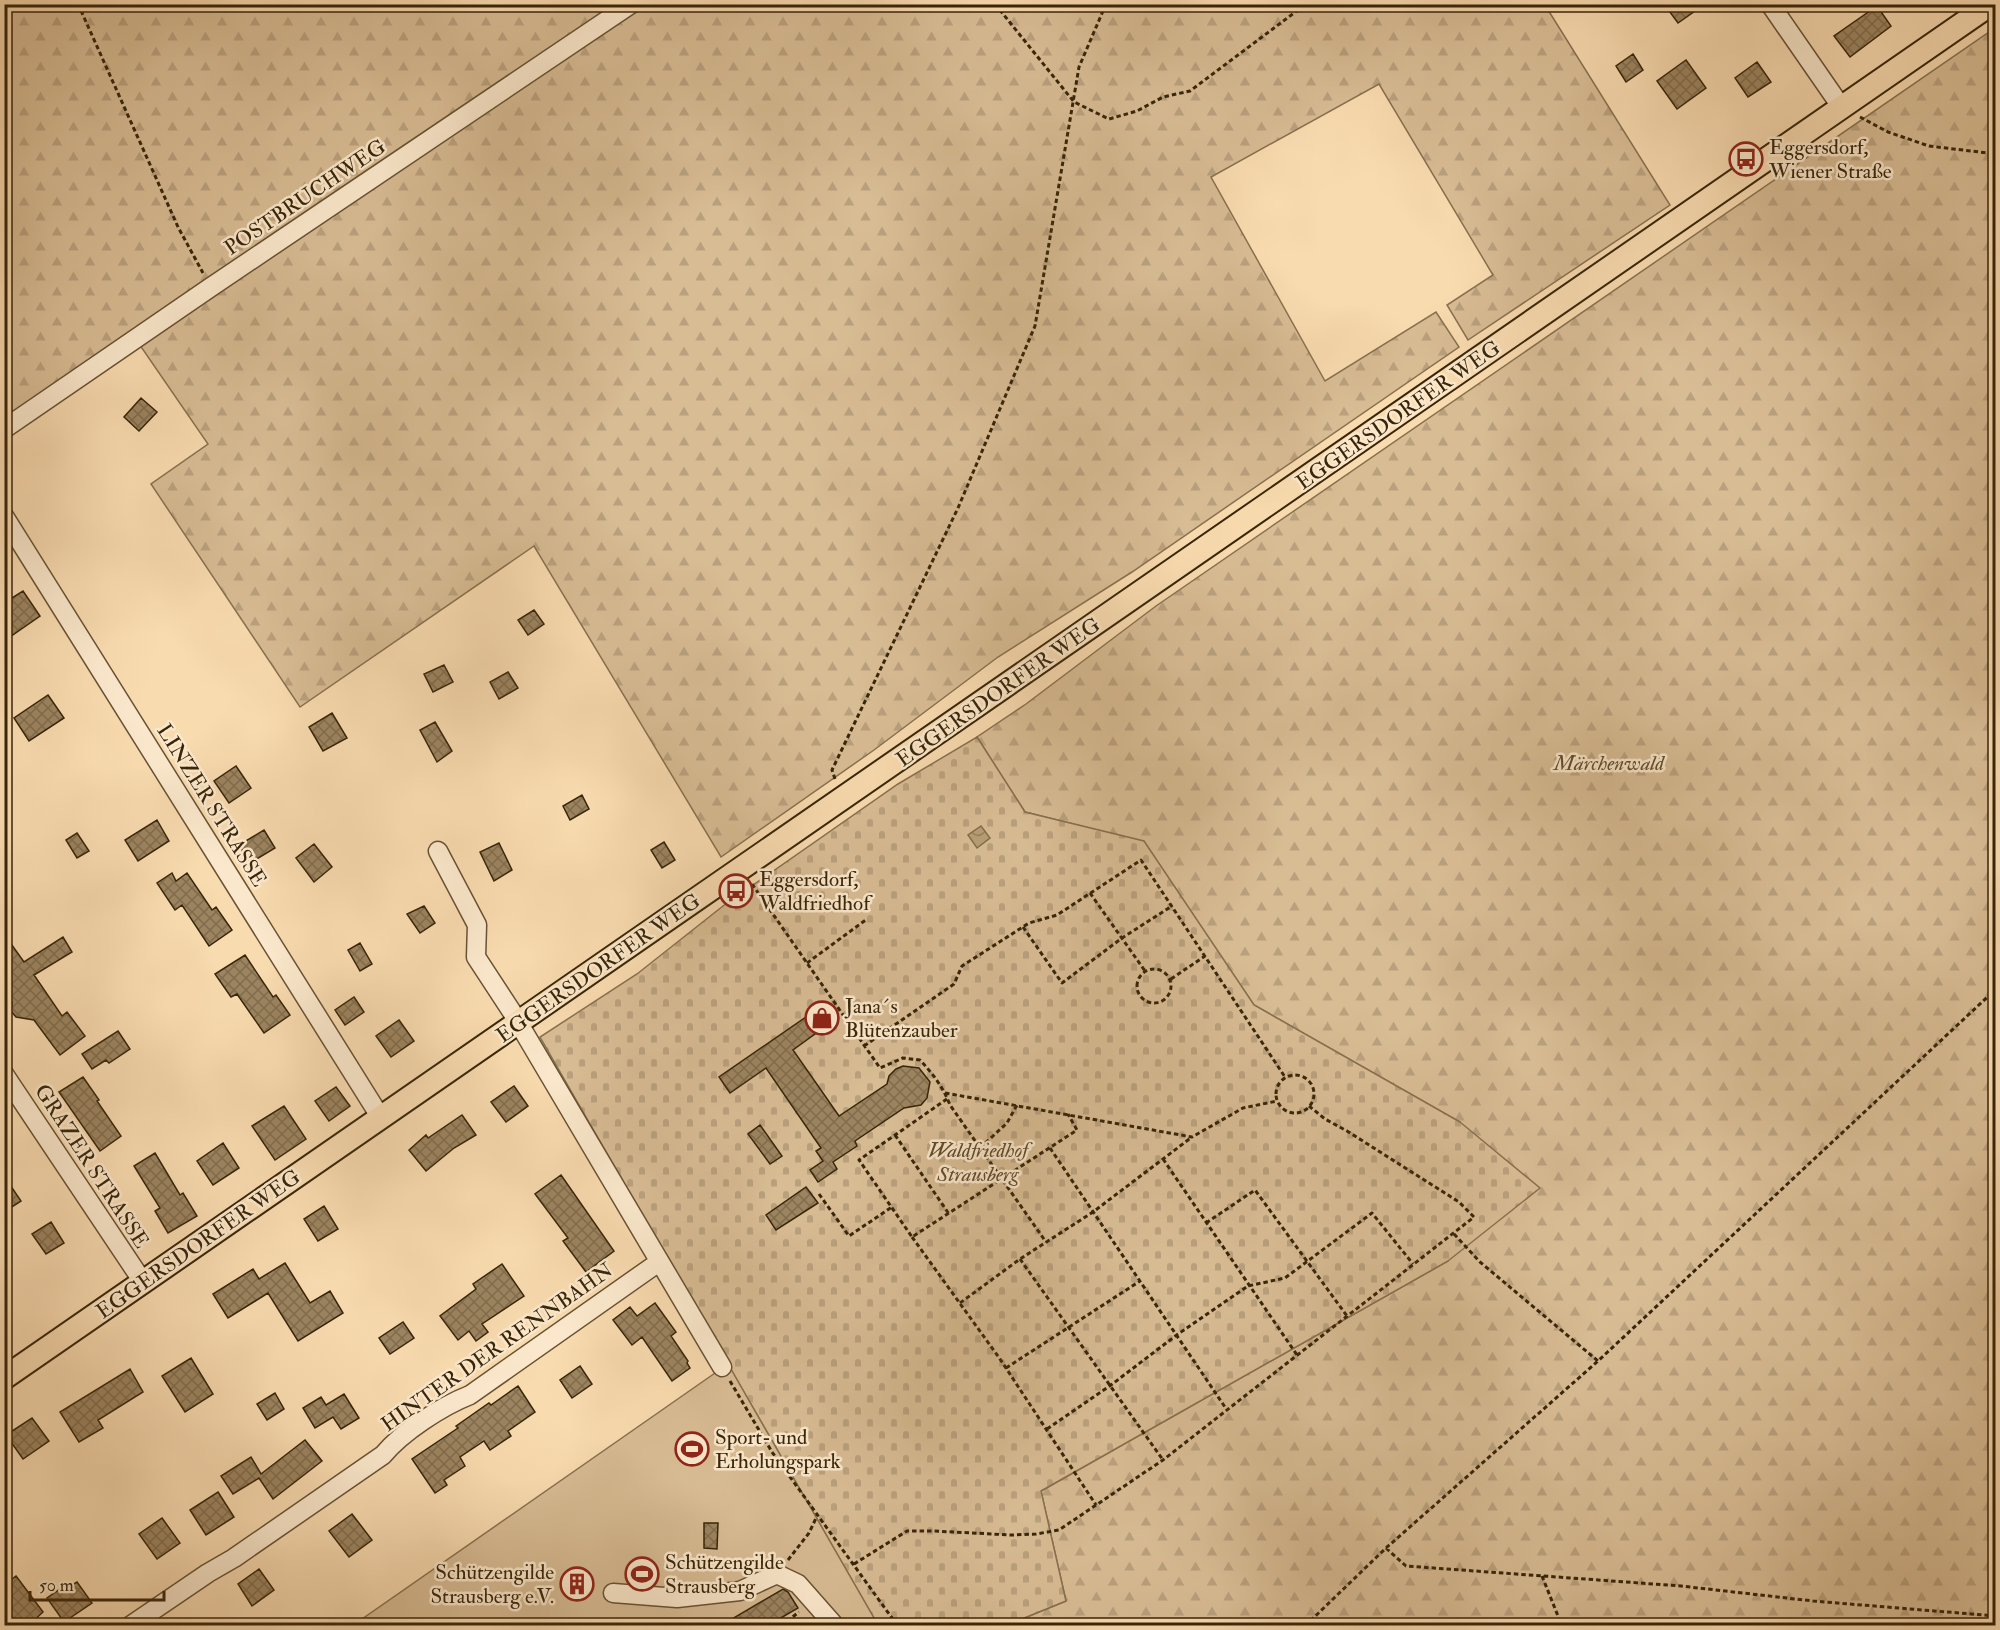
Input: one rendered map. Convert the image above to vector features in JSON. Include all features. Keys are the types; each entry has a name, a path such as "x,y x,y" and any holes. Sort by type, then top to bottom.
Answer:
{"main road":[{"name":"EGGERSDORFER WEG","path":"4,1378 1991,4"}],"street":[{"name":"POSTBRUCHWEG","path":"4,429 631,4"},
{"path":"1770,4 1842,108"},
{"name":"LINZER STRASSE","path":"4,516 381,1118"},
{"path":"438,851 477,925 476,957 518,1023 722,1367"},
{"name":"GRAZER STRASSE","path":"4,1074 143,1282"},
{"name":"HINTER DER RENNBAHN","path":"130,1626 299,1513 383,1455 393,1443 452,1402 470,1395 659,1262"},
{"path":"613,1593 677,1598 740,1591 777,1574 798,1584 835,1626"}],"path":[{"path":"78,4 178,227 211,287"},
{"path":"995,4 1074,102 1109,119 1137,111 1163,97 1190,91 1306,4"},
{"path":"843,798 832,770 958,508 1035,326 1079,67 1106,4"},
{"path":"1842,108 1888,132 1929,146 1995,154"},
{"path":"864,1046 954,984 962,966 1029,923 1057,915 1141,860 1285,1077"},
{"path":"752,883 880,1068 903,1058 920,1060 933,1073 950,1105 1046,1242"},
{"path":"1090,893 1145,971"},
{"path":"1023,927 1062,983 1122,938 1172,906"},
{"path":"807,963 867,919"},
{"path":"1171,979 1205,956"},
{"path":"1158,969 1171,979 1171,991 1164,1001 1147,1002 1142,998 1137,988 1139,977 1145,971 1158,969"},
{"path":"1305,1626 1386,1548 1598,1361 1995,989"},
{"path":"1300,1076 1310,1083 1314,1094 1309,1106 1299,1112 1292,1113 1281,1107 1277,1101 1276,1089 1285,1077 1300,1076"},
{"path":"945,1093 1192,1137"},
{"path":"947,1099 859,1160 1005,1368 1096,1505"},
{"path":"960,1303 1020,1259 1093,1212 1192,1137 1243,1108 1277,1101"},
{"path":"980,1148 1007,1123 1017,1105"},
{"path":"854,1564 907,1531 1011,1535 1059,1530 1163,1460 1474,1217 1459,1202 1347,1131 1324,1119 1309,1106"},
{"path":"912,1237 1077,1130 1068,1114"},
{"path":"895,1135 949,1214"},
{"path":"1050,1148 1227,1410"},
{"path":"1163,1159 1297,1355"},
{"path":"1206,1223 1255,1190 1347,1316"},
{"path":"819,1194 849,1236 892,1208"},
{"path":"1047,1430 1176,1335 1248,1286 1285,1278 1372,1213 1413,1264"},
{"path":"1453,1233 1480,1262 1598,1361"},
{"path":"1020,1259 1163,1460"},
{"path":"1005,1368 1140,1281"},
{"path":"722,1367 772,1452 900,1626"},
{"path":"777,1574 809,1533 818,1515"},
{"path":"1386,1548 1406,1566 1681,1586 1813,1601 1995,1616"},
{"path":"1542,1576 1562,1626"}],"green space":[{"path":"5,5 1545,5 1670,205 1468,340 1447,305 1493,275 1379,84 1211,177 1325,381 1436,312 1459,347 1132,572 998,657 874,750 721,857 534,546 300,707 151,484 208,444 133,335 5,425"},
{"name":"Märchenwald","path":"1995,28 1995,1625 1007,1625 1066,1601 1041,1491 1448,1261 1460,1122 1254,1005 1144,842 1025,812 977,737 1026,704 1156,606"},
{"name":"Waldfriedhof Strausberg","path":"977,737 1025,812 1144,841 1254,1005 1460,1122 1540,1188 1448,1261 1041,1491 1066,1601 1007,1625 878,1625 540,1037 637,974 723,906 898,784"},
{"name":"Sport- und Erholungspark","path":"728,1364 878,1625 352,1626"}],"water":[{"path":"981,826 990,838 977,848 968,835"}],"building":[{"path":"1664,4 1705,4 1678,23"},
{"path":"1877,6 1891,26 1850,57 1834,36"},
{"path":"1633,54 1643,70 1626,82 1616,66"},
{"path":"1686,60 1706,88 1677,109 1657,81"},
{"path":"1757,62 1771,82 1748,97 1735,78"},
{"path":"141,398 157,412 139,431 124,417"},
{"path":"23,591 40,616 4,641 4,603"},
{"path":"534,610 544,624 528,635 518,620"},
{"path":"444,665 453,682 433,692 424,674"},
{"path":"508,672 518,688 499,699 490,682"},
{"path":"48,695 64,718 29,741 14,718"},
{"path":"332,713 347,738 323,751 309,727"},
{"path":"435,722 452,751 437,762 420,730"},
{"path":"236,766 251,788 229,803 214,781"},
{"path":"582,795 589,809 570,820 563,806"},
{"path":"157,820 169,841 138,861 125,840"},
{"path":"264,830 275,848 250,863 239,845"},
{"path":"77,833 89,851 77,858 66,840"},
{"path":"664,842 675,860 662,868 651,850"},
{"path":"499,843 512,870 494,881 480,852"},
{"path":"314,844 332,867 314,882 296,858"},
{"path":"172,873 176,881 187,873 212,910 216,907 232,930 209,946 182,905 175,910 157,883"},
{"path":"424,906 435,923 420,933 407,914"},
{"path":"4,934 24,962 63,937 72,952 34,975 62,1016 67,1012 85,1036 60,1055 34,1020 16,1017 11,1011 12,1003 4,990"},
{"path":"360,943 372,964 360,971 348,950"},
{"path":"245,955 273,997 276,995 290,1015 264,1033 237,994 231,997 215,974"},
{"path":"354,997 364,1012 345,1025 335,1010"},
{"path":"819,1008 830,1023 793,1050 839,1116 887,1084 889,1076 903,1066 919,1068 930,1082 927,1098 921,1105 904,1108 855,1141 857,1146 833,1162 837,1169 818,1182 810,1170 823,1161 816,1151 821,1148 766,1068 730,1093 719,1077"},
{"path":"399,1020 414,1041 391,1057 376,1036"},
{"path":"118,1031 130,1049 109,1063 106,1060 92,1069 82,1054"},
{"path":"83,1077 121,1136 100,1151 59,1092"},
{"path":"514,1086 528,1106 506,1122 491,1102"},
{"path":"336,1087 350,1106 329,1121 315,1101"},
{"path":"284,1106 306,1139 275,1160 252,1126"},
{"path":"462,1115 476,1135 454,1148 426,1171 409,1150 426,1135 428,1138"},
{"path":"760,1125 782,1156 770,1164 748,1134"},
{"path":"223,1143 239,1168 213,1185 197,1161"},
{"path":"155,1153 180,1195 183,1193 197,1216 168,1233 155,1211 160,1208 134,1166"},
{"path":"561,1175 614,1251 586,1272 563,1241 568,1238 535,1194"},
{"path":"4,1176 21,1201 4,1212"},
{"path":"806,1187 818,1203 776,1230 766,1215"},
{"path":"324,1206 338,1229 318,1241 304,1219"},
{"path":"51,1222 64,1243 46,1254 32,1234"},
{"path":"285,1263 310,1303 330,1291 343,1313 298,1341 268,1293 228,1318 213,1294 253,1269 259,1279"},
{"path":"502,1264 524,1296 482,1324 488,1332 476,1341 469,1331 458,1340 440,1316 476,1289 473,1284"},
{"path":"655,1303 676,1332 671,1336 688,1361 690,1368 672,1381 642,1337 632,1345 613,1320 630,1307 637,1316"},
{"path":"403,1322 414,1338 390,1354 379,1338"},
{"path":"191,1358 213,1394 185,1412 162,1376"},
{"path":"580,1366 592,1384 572,1398 560,1380"},
{"path":"130,1369 143,1392 98,1420 103,1428 79,1442 60,1412"},
{"path":"518,1386 535,1412 508,1431 511,1436 490,1450 484,1441 460,1457 465,1466 444,1480 447,1485 435,1493 412,1459 458,1428 456,1426 489,1403 491,1405"},
{"path":"275,1393 284,1409 267,1420 257,1404"},
{"path":"344,1394 359,1418 341,1429 333,1417 315,1428 303,1408 321,1397 326,1405"},
{"path":"32,1418 49,1441 23,1459 6,1435"},
{"path":"305,1440 322,1461 273,1499 259,1478 233,1494 221,1476 251,1457 261,1474"},
{"path":"218,1492 234,1517 206,1535 190,1510"},
{"path":"352,1514 372,1540 349,1557 329,1531"},
{"path":"162,1518 180,1543 157,1559 139,1534"},
{"path":"704,1523 718,1523 717,1549 704,1548"},
{"name":"Schützengilde Strausberg e.V.","path":"580,1568 593,1588 574,1600 561,1581"},
{"path":"259,1569 274,1590 252,1606 238,1584"},
{"path":"16,1576 43,1612 28,1626 20,1626 4,1608 4,1585"},
{"path":"77,1582 92,1603 64,1622 47,1598 66,1585 67,1588"},
{"path":"783,1589 788,1592 798,1608 767,1626 720,1626"}],"place":[{"name":"Eggersdorf, Wiener Straße","path":"1746,159"},
{"name":"Eggersdorf, Waldfriedhof","path":"736,891"},
{"name":"Jana´s Blütenzauber","path":"822,1018"},
{"name":"Sport- und Erholungspark","path":"692,1449"},
{"name":"Schützengilde Strausberg","path":"642,1574"},
{"name":"Schützengilde Strausberg e.V.","path":"577,1584"}]}
